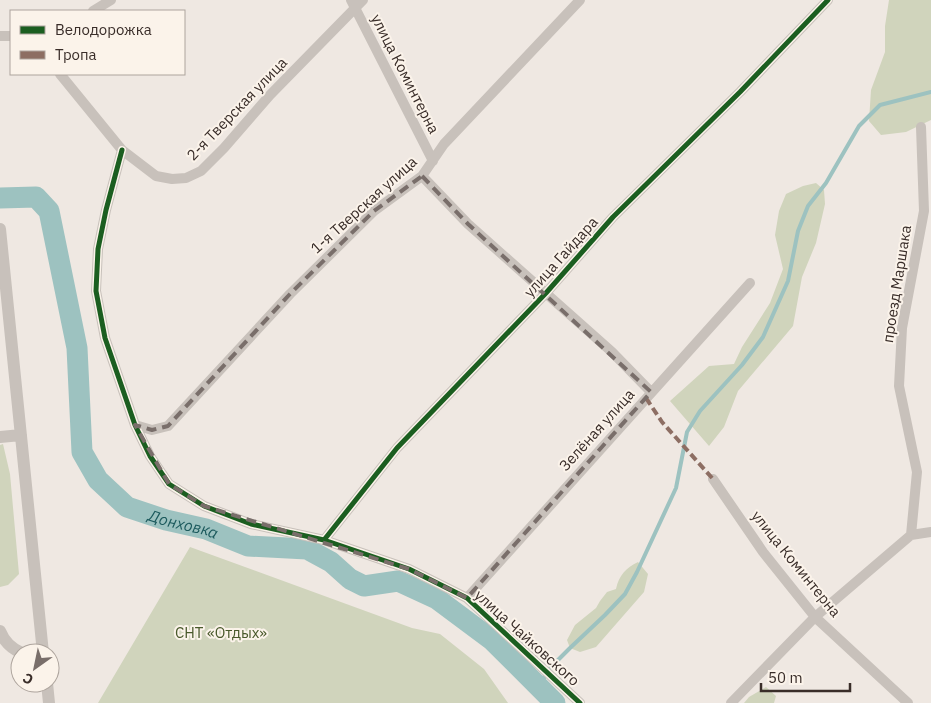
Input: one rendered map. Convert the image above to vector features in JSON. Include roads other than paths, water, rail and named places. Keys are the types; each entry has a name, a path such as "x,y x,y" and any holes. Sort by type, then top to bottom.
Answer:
{"street":[{"path":"95,10 111,0"},
{"name":"2-я Тверская улица","path":"61,75 122,150 156,176 172,179 186,178 201,171 224,148 353,4 363,0"},
{"name":"1-я Тверская улица","path":"135,425 152,430 168,426 290,294 374,211 422,176 444,144 580,0"},
{"name":"улица Гайдара","path":"324,540 398,448 546,293 613,217 740,92 828,0"},
{"name":"улица Коминтерна","path":"353,4 433,161"},
{"name":"проезд Маршака","path":"911,535 917,472 899,386 902,328 924,211 922,127"},
{"name":"улица Чайковского","path":"122,150 98,249 96,291 105,338 135,425 150,456 169,484 204,506 251,524 324,540 409,569 467,598 580,703"},
{"path":"422,176 468,224 612,352 652,392"},
{"path":"0,229 43,643"},
{"name":"Зелёная улица","path":"467,598 750,284"},
{"path":"0,437 21,435"},
{"name":"улица Коминтерна","path":"713,479 762,552 815,617 908,703"},
{"path":"730,703 815,617 911,535 931,532"},
{"path":"0,631 10,645"}],"waterway":[{"path":"552,699 543,681 546,672 625,594 676,488 687,432 700,411 742,365 763,337 788,281 798,231 808,206 826,183 859,126 880,105 931,92"},
{"name":"Донховка","path":"0,198 36,197 49,211 77,348 82,452 98,480 127,507 166,520 206,529 248,546 307,549 331,562 350,579 364,586 398,581 437,599 492,640 555,703"}],"park label":[{"name":"СНТ «Отдых»","path":"221,633"}]}
